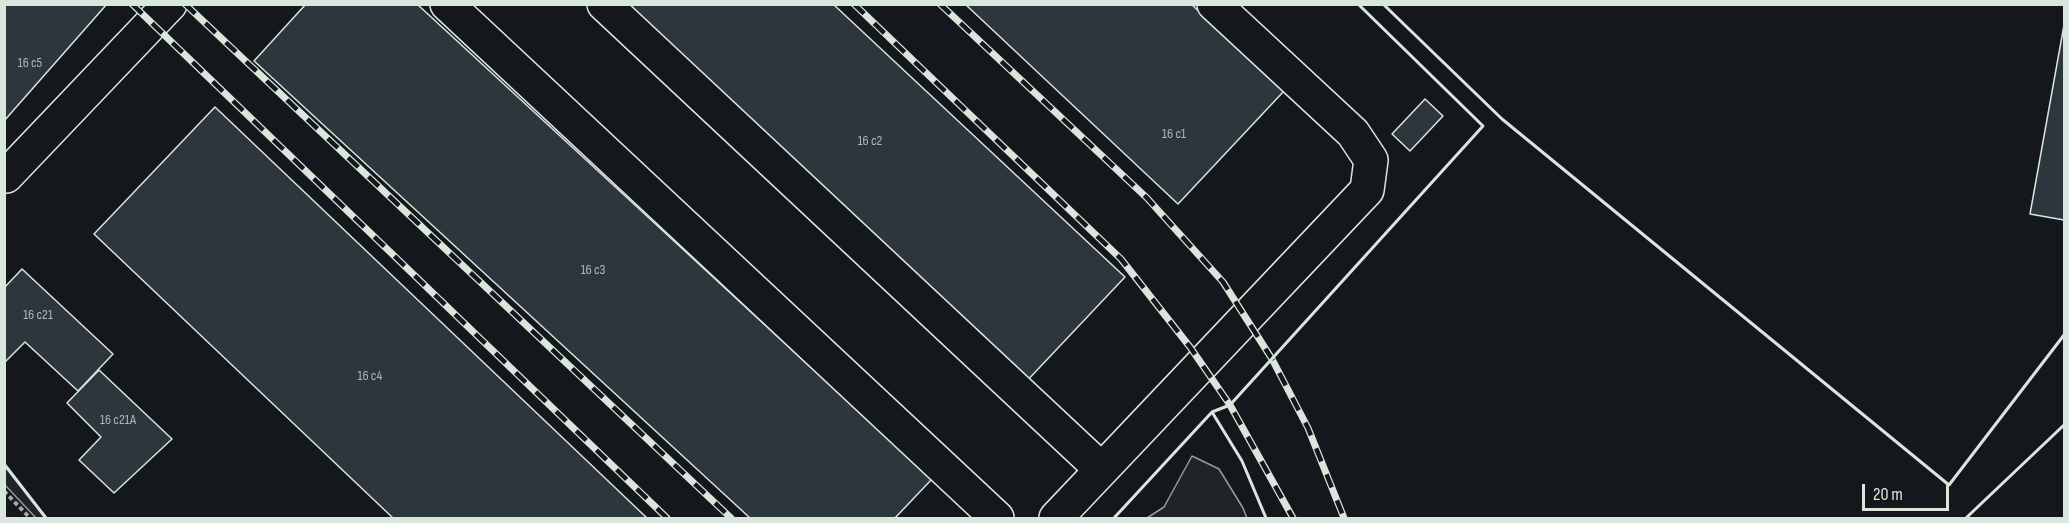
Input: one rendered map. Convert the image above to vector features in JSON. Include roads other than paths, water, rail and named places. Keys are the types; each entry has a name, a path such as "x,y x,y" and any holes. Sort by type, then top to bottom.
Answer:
{"lane":[{"path":"4,174 6,176 170,4"},
{"path":"447,4 997,519"},
{"path":"604,4 1101,469"},
{"path":"1056,519 1366,190 1371,160 1353,133 1214,4"}],"railway":[{"path":"132,4 667,518"},
{"path":"185,4 731,518"},
{"path":"854,4 1121,259 1190,347 1230,405 1293,518"},
{"path":"940,4 1147,198 1223,282 1272,359 1308,428 1344,518"}]}
